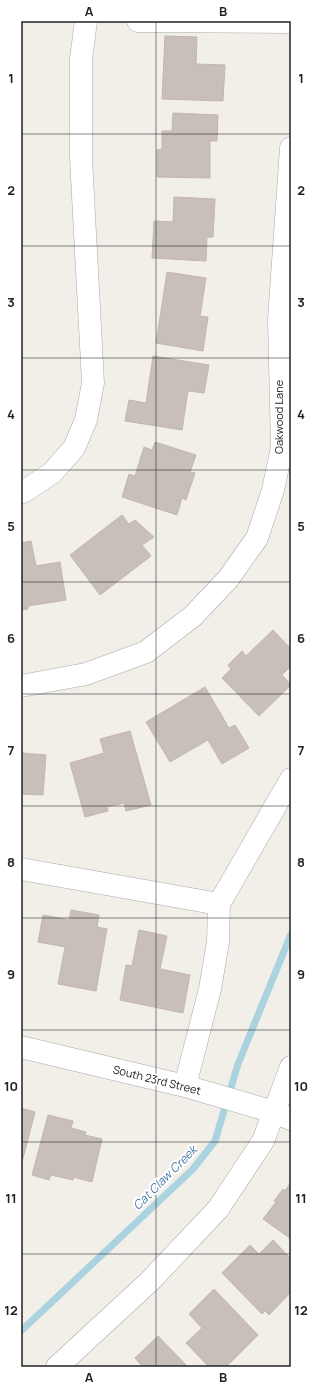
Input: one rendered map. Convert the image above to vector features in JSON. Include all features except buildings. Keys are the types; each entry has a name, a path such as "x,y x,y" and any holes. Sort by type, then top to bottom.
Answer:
{"street":[{"path":"21,492 52,473 74,448 86,420 93,383 81,158 81,59 86,21"},
{"path":"138,21 291,22"},
{"name":"Oakwood Lane","path":"21,686 86,674 146,652 193,616 228,579 257,538 274,490 282,447 278,319 291,148"},
{"path":"185,1086 210,989 218,942 219,904 291,779"},
{"path":"21,870 219,904"},
{"name":"South 23rd Street","path":"21,1047 185,1086 282,1116"},
{"path":"57,1367 150,1281 218,1209 263,1141 282,1116 291,1067"}],"waterway":[{"name":"Cat Claw Creek","path":"21,1331 193,1169 215,1141 238,1064 291,934"}]}
